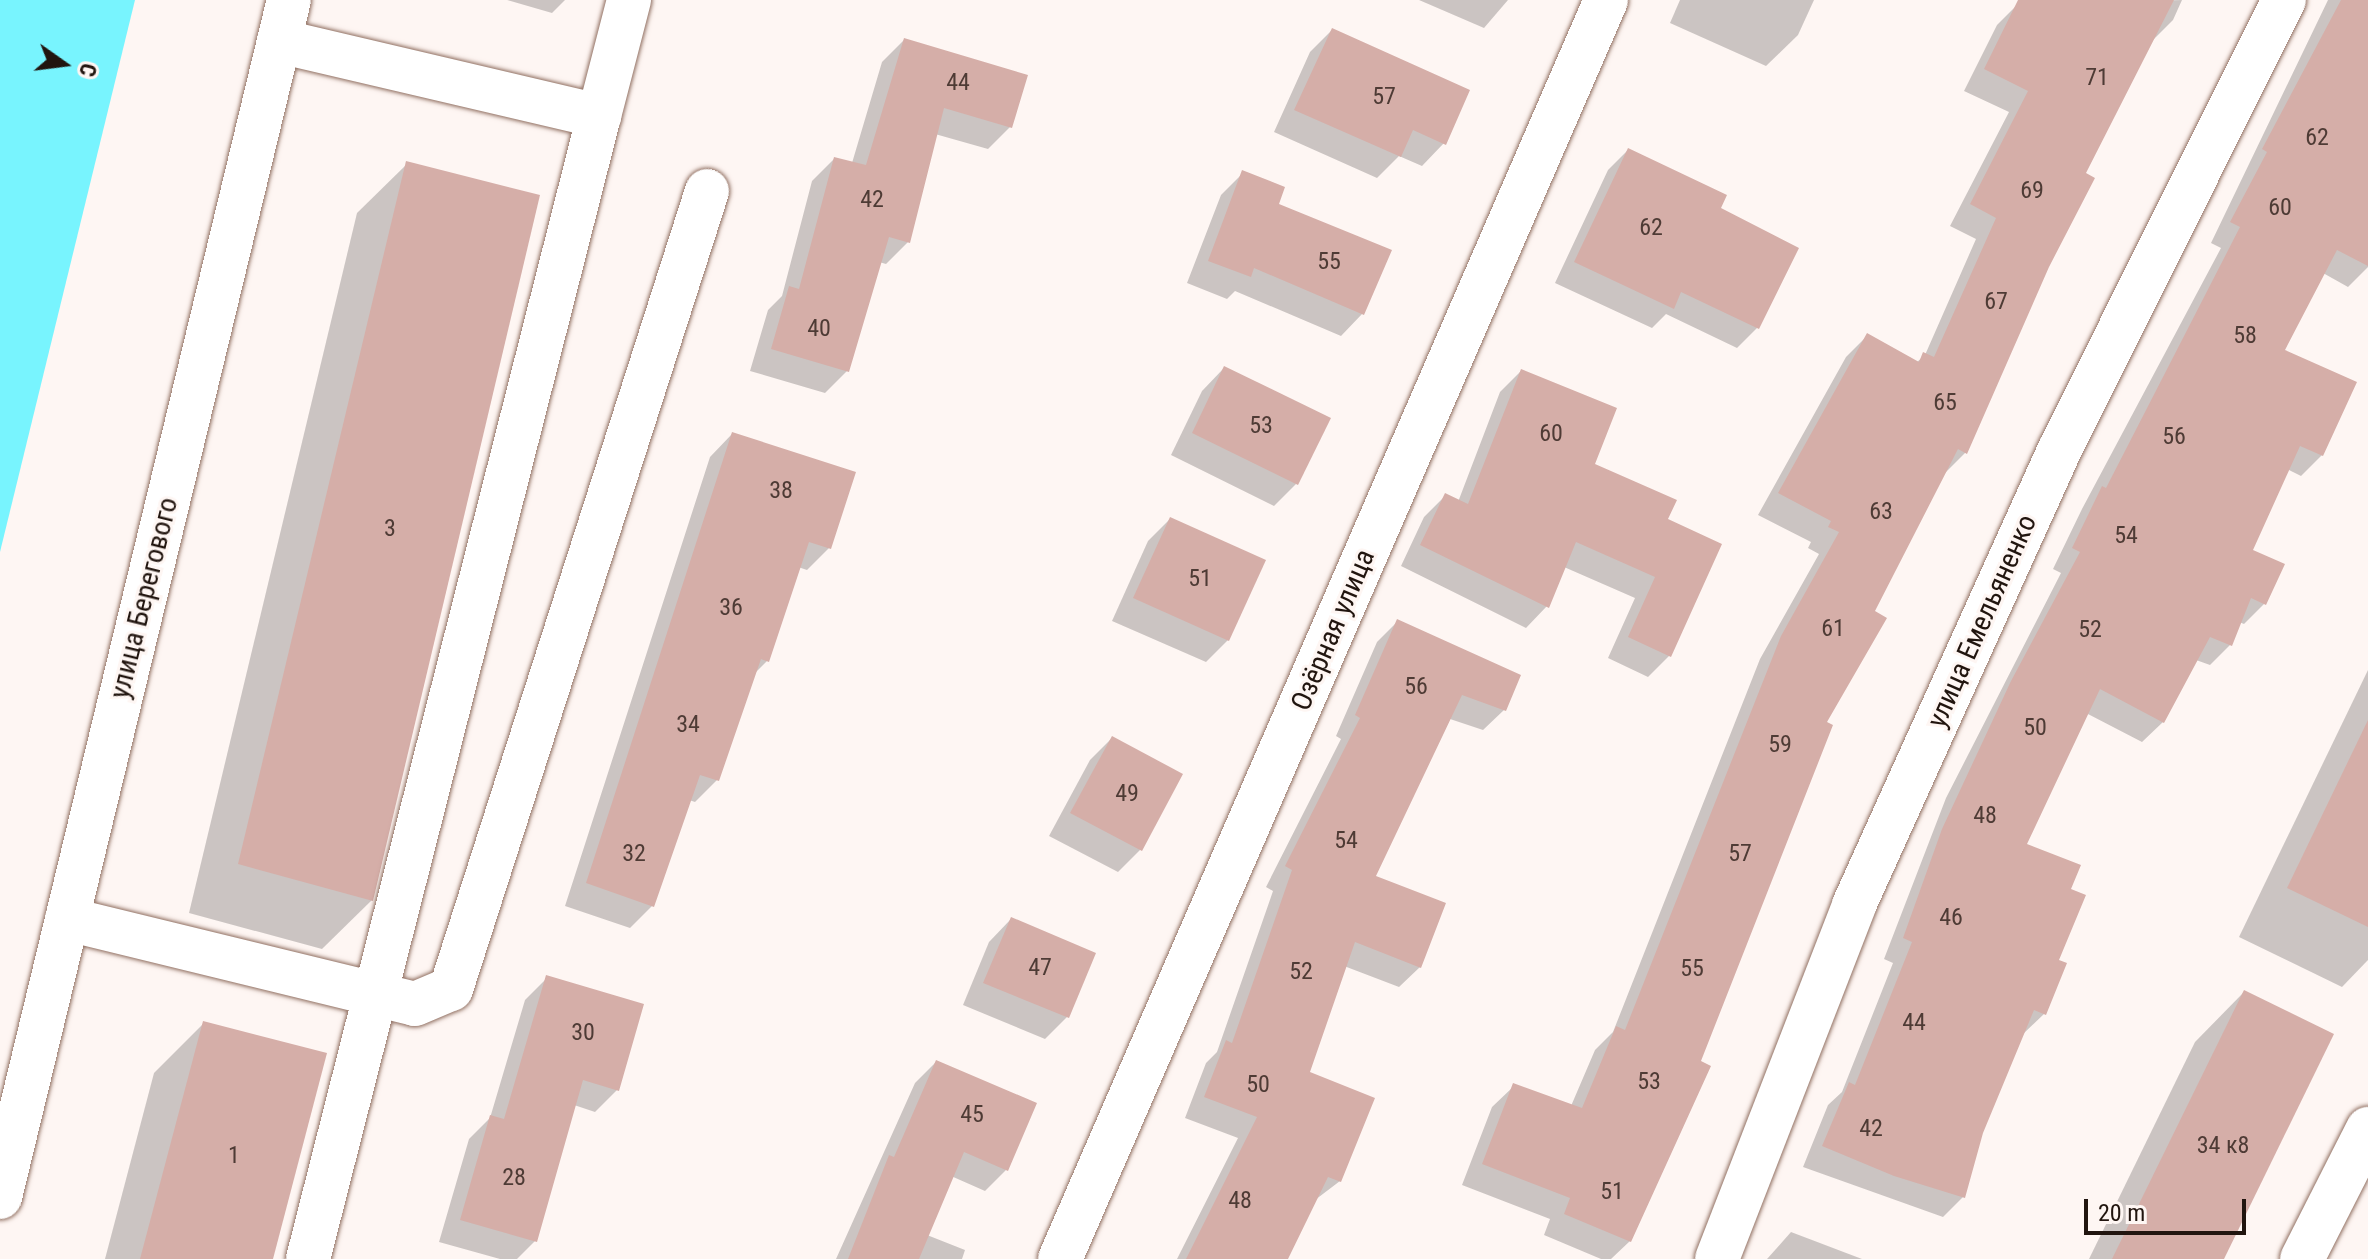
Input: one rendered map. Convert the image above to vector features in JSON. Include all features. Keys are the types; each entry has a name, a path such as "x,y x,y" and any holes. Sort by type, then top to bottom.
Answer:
{"street":[{"path":"308,1259 629,0"},
{"name":"Озёрная улица","path":"1060,1259 1606,0"},
{"name":"улица Емельяненко","path":"1717,1259 1854,905 2059,451 2284,0"},
{"path":"284,20 599,116"},
{"name":"улица Берегового","path":"0,1197 284,20"},
{"path":"67,919 415,1004 451,989 707,191"},
{"path":"2302,1259 2368,1129"}],"water":[{"path":"0,0 135,0 0,552"}],"building":[{"path":"2018,0 2174,0 2086,173 2095,178 2049,267 1967,454 1958,449 1875,611 1887,618 1827,722 1833,725 1701,1061 1711,1066 1631,1242 1564,1214 1570,1198 1482,1164 1513,1083 1582,1108 1616,1026 1625,1030 1781,636 1839,532 1828,527 1831,521 1778,493 1867,333 1919,362 1923,352 1934,357 1996,218 1970,204 2028,91 1984,69"},
{"path":"2341,0 2368,0 2368,266 2337,250 2285,350 2357,382 2323,456 2300,446 2253,550 2285,564 2266,605 2251,598 2232,646 2210,637 2164,723 2100,689 2027,844 2081,865 2071,889 2086,895 2059,960 2067,963 2046,1015 2034,1010 1983,1133 1965,1198 1894,1176 1822,1146 1849,1082 1855,1085 1912,942 1903,938 1942,829 2011,681 2080,552 2072,548 2102,486 2106,488 2240,227 2230,222 2267,152 2262,149"},
{"path":"1332,28 1470,90 1446,145 1413,130 1401,157 1294,110"},
{"path":"904,38 1028,75 1012,128 944,108 910,243 889,237 849,372 771,349 789,286 799,289 834,157 866,165"},
{"path":"1628,148 1727,195 1721,208 1799,248 1759,329 1681,292 1674,309 1574,262"},
{"path":"406,161 540,195 373,901 238,864"},
{"path":"1242,170 1285,187 1279,204 1392,250 1364,315 1254,268 1251,277 1208,261"},
{"path":"1224,366 1331,418 1298,485 1192,433"},
{"path":"1521,369 1617,408 1595,464 1677,500 1668,519 1722,544 1671,657 1628,637 1655,577 1576,542 1549,608 1420,545 1445,493 1468,504"},
{"path":"732,432 856,472 831,549 809,542 769,662 761,659 719,781 700,775 654,907 586,883"},
{"path":"1170,517 1266,560 1229,641 1133,598"},
{"path":"1397,619 1521,675 1506,711 1462,695 1376,876 1446,903 1421,968 1355,942 1310,1072 1375,1098 1341,1182 1328,1177 1288,1259 1186,1259 1257,1117 1204,1097 1226,1040 1232,1043 1292,870 1285,866 1360,718 1355,715"},
{"path":"2368,720 2368,927 2287,888"},
{"path":"1112,736 1183,774 1142,851 1070,813"},
{"path":"1011,917 1096,953 1069,1018 983,983"},
{"path":"546,975 644,1004 619,1091 583,1080 537,1242 460,1220 490,1115 504,1119"},
{"path":"2244,990 2334,1034 2224,1259 2112,1259"},
{"path":"203,1021 327,1053 273,1259 140,1259"},
{"path":"936,1060 1037,1103 1008,1171 964,1152 919,1259 848,1259 889,1155 894,1157"}]}
